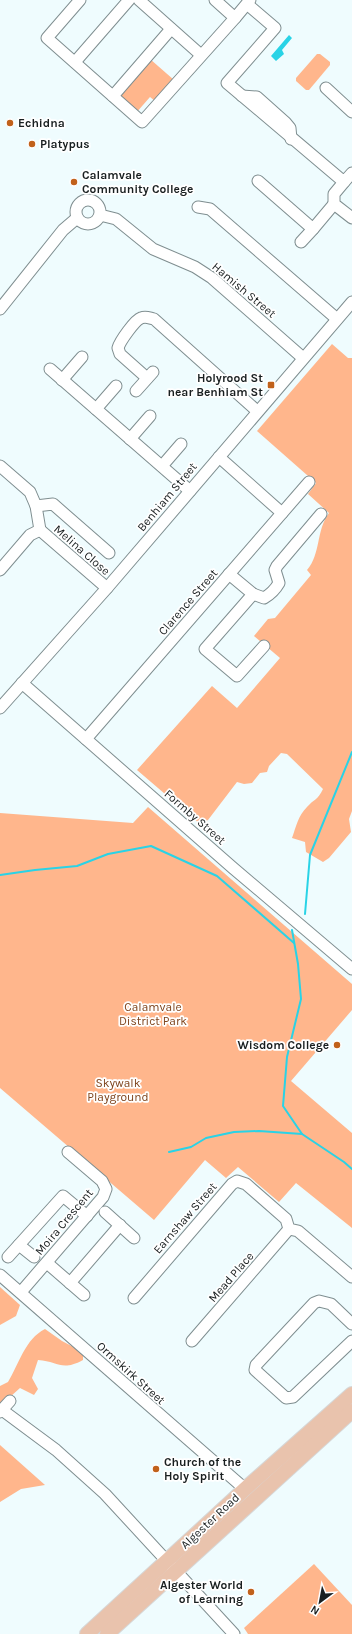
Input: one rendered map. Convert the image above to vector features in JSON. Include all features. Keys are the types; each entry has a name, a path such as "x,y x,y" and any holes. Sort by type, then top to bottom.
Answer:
{"main road":[{"name":"Algester Road","path":"107,1634 245,1489 352,1394"},
{"name":"Algester Road","path":"87,1634 239,1514 352,1411"}],"street":[{"path":"80,0 47,38 142,122 248,2 275,28 227,83 291,139 344,182"},
{"path":"75,62 129,0"},
{"path":"139,0 202,55"},
{"path":"215,0 235,18"},
{"path":"113,96 172,29"},
{"path":"326,88 352,112"},
{"path":"300,242 334,204 334,194 352,173"},
{"path":"258,181 313,229"},
{"path":"87,200 98,204 100,215 92,224 84,224 77,218 77,206 87,200"},
{"path":"334,204 352,218"},
{"path":"198,207 210,209 337,319"},
{"name":"Hamish Street","path":"100,215 116,219 153,249 194,267 212,278 303,358"},
{"path":"0,309 63,230 77,218"},
{"name":"Benhiam Street","path":"0,708 107,588 257,411 352,302"},
{"path":"136,391 150,375 120,354 118,348 120,342 140,318 146,317 154,319 257,411"},
{"path":"62,380 82,358"},
{"path":"50,369 190,491"},
{"path":"96,409 116,386"},
{"path":"130,439 150,416"},
{"path":"162,466 181,444"},
{"path":"218,457 282,513"},
{"path":"0,466 30,492 36,506 40,530 30,535 0,570"},
{"name":"Clarence Street","path":"86,739 309,482"},
{"path":"36,506 53,504 108,553"},
{"path":"229,574 253,594 264,598 275,590 279,583 275,570 277,566 321,514"},
{"name":"Melina Close","path":"40,530 107,588"},
{"path":"253,594 205,649 237,676 264,646"},
{"name":"Formby Street","path":"22,683 232,868 352,969"},
{"name":"Moira Crescent","path":"21,1292 103,1198 106,1188 102,1182 68,1152"},
{"name":"Earnshaw Street","path":"134,1298 232,1184 237,1181 246,1184 286,1220 289,1229 298,1231 352,1276"},
{"path":"8,1257 27,1238 63,1196 87,1216"},
{"path":"105,1212 134,1238"},
{"path":"70,1283 120,1226"},
{"name":"Mead Place","path":"192,1341 289,1229"},
{"path":"19,1245 34,1257"},
{"path":"47,1263 84,1295"},
{"name":"Ormskirk Street","path":"0,1275 245,1489"},
{"path":"352,1324 331,1304 319,1301 314,1303 256,1365 255,1370 286,1398 293,1397 352,1341"},
{"path":"10,1401 1,1411 56,1450 105,1494 234,1634"},
{"path":"239,1514 246,1499 245,1489 260,1488 281,1467 315,1446"}],"green space":[{"path":"317,54 320,54 330,62 330,65 309,90 306,90 296,81 296,78"},
{"path":"150,59 174,80 155,101 150,97 136,113 117,96"},
{"path":"332,344 348,358 352,358 352,811 349,819 351,832 329,858 323,862 306,852 305,842 292,838 301,814 309,804 318,797 323,789 287,754 281,753 269,766 267,772 260,773 252,783 244,784 237,782 208,820 200,824 137,770 212,686 237,708 280,658 254,636 268,619 275,618 311,575 307,570 315,557 322,527 329,513 308,494 316,483 257,431"},
{"name":"Calamvale District Park","path":"148,807 352,984 352,1010 291,1081 352,1133 352,1228 296,1183 279,1202 238,1167 226,1178 205,1160 154,1220 0,1088 0,813 133,823"},
{"path":"0,1287 20,1305 16,1316 0,1325"},
{"path":"45,1329 62,1341 83,1352 83,1360 64,1366 38,1360 32,1378 38,1389 34,1395 20,1388 0,1406 0,1386 8,1382 27,1345 38,1333"},
{"path":"0,1445 45,1485 21,1489 0,1502"},
{"path":"314,1564 352,1605 352,1634 248,1634 244,1628"}],"water":[{"path":"289,35 292,38 282,50 284,54 276,61 271,56"}],"waterway":[{"path":"305,914 310,855 352,752"},
{"path":"0,875 77,866 108,854 151,846 217,876 294,943"},
{"path":"292,930 298,964 301,999 287,1057 283,1106 302,1134 352,1169"},
{"path":"169,1152 191,1147 206,1138 234,1132 259,1131 302,1134"}],"place":[{"name":"Echidna","path":"10,123"},
{"name":"Platypus","path":"32,144"},
{"name":"Calamvale Community College","path":"74,182"},
{"name":"Holyrood St near Benhiam St","path":"271,385"},
{"name":"Wisdom College","path":"337,1045"},
{"name":"Church of the Holy Spirit","path":"156,1469"},
{"name":"Algester World of Learning","path":"251,1592"}],"park label":[{"name":"Skywalk Playground","path":"118,1090"}]}
